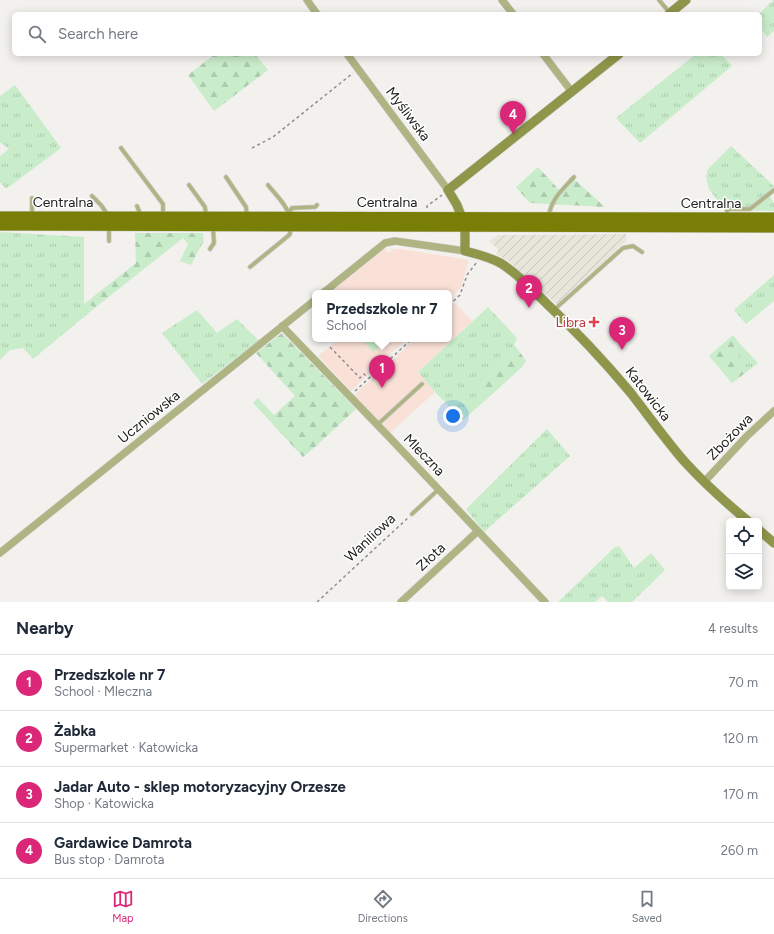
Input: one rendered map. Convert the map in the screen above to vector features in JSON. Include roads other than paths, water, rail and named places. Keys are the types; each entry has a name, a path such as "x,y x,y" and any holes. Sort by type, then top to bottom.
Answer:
{"main road":[{"name":"Centralna","path":"0,217 109,221 142,217 163,217 210,221 247,217 289,219 774,227"},
{"name":"Centralna","path":"463,222 548,218 774,218"},
{"name":"Centralna","path":"0,225 109,221 289,219"}],"street":[{"path":"307,0 316,12"},
{"path":"502,0 511,12"},
{"path":"671,12 686,0"},
{"name":"Myśliwska","path":"349,56 448,190"},
{"path":"545,56 572,92"},
{"path":"327,290 385,243 390,241 395,240 465,251 466,230 457,206 448,190 617,56"},
{"name":"Katowicka","path":"465,251 482,255 501,264 523,281 554,310 603,361 630,392 667,440 704,482 744,518"},
{"name":"Uczniowska","path":"0,553 312,302"},
{"name":"Mleczna","path":"282,326 439,489 545,602"},
{"name":"Zbożowa","path":"704,482 747,436 774,412"},
{"name":"Złota","path":"401,602 478,531"},
{"path":"762,533 774,543"}],"lane":[{"path":"659,0 668,12"},
{"path":"121,148 162,204 163,217"},
{"path":"226,177 246,207 247,217"},
{"path":"548,218 549,211 558,194 574,177"},
{"path":"268,184 289,219"},
{"path":"189,185 205,207 210,221 214,243 210,249"},
{"path":"727,218 727,209 750,209 774,190"},
{"path":"92,196 101,205 109,221 109,241"},
{"path":"32,198 32,217"},
{"path":"250,267 290,234 289,219 292,208 314,207 317,205"},
{"path":"137,206 142,217"},
{"path":"554,310 623,248 633,246 642,252"},
{"path":"377,425 422,384"},
{"name":"Waniliowa","path":"412,514 439,489"}],"place":[{"name":"Gardawice Damrota","path":"513,134"},
{"name":"Żabka","path":"529,308"},
{"name":"Libra","path":"594,322"},
{"name":"Jadar Auto - sklep motoryzacyjny Orzesze","path":"622,350"},
{"name":"Przedszkole nr 7","path":"382,388"}]}
